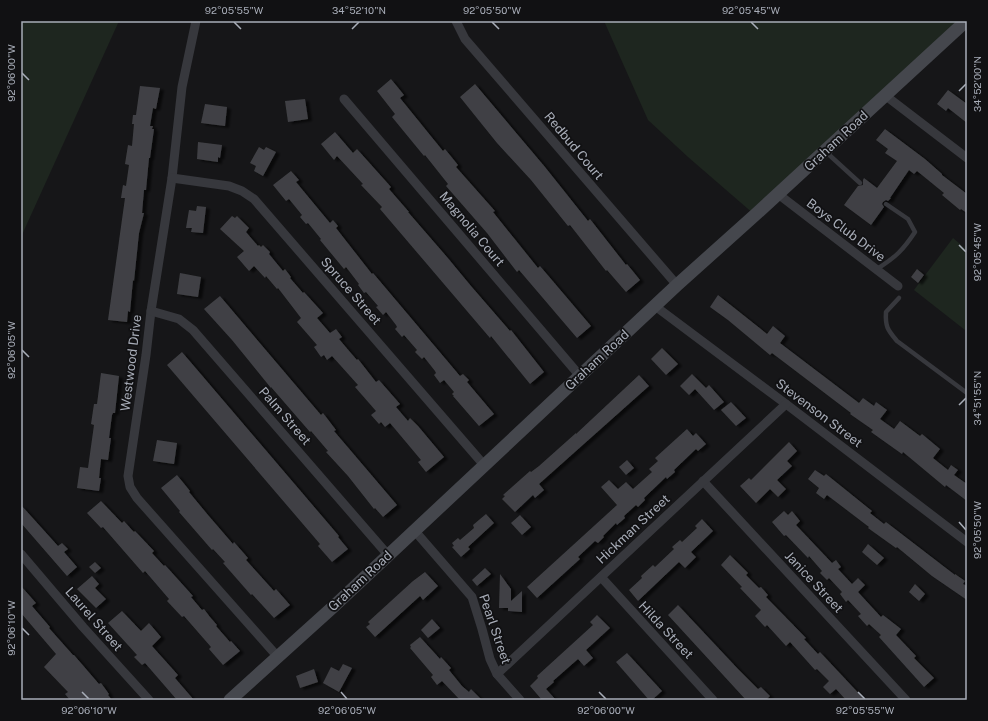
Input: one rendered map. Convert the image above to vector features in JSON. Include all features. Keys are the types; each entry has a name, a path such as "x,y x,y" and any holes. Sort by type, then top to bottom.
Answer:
{"main road":[{"name":"Graham Road","path":"230,700 333,607 677,285 825,152 966,21"}],"street":[{"name":"Westwood Drive","path":"196,21 182,87 172,178 151,311 128,476 130,487 137,498 277,656"},
{"name":"Redbud Court","path":"456,21 465,39 677,285"},
{"path":"886,96 967,158"},
{"name":"Magnolia Court","path":"344,99 580,376"},
{"name":"Spruce Street","path":"172,178 229,186 242,191 254,199 484,465"},
{"name":"Boys Club Drive","path":"778,194 898,286"},
{"name":"Stevenson Street","path":"655,306 967,542"},
{"name":"Palm Street","path":"151,311 179,319 193,330 388,555"},
{"name":"Hickman Street","path":"497,674 786,404"},
{"name":"Janice Street","path":"703,481 906,700"},
{"name":"Pearl Street","path":"414,530 472,597 490,659 497,674 520,700"},
{"name":"Laurel Street","path":"21,554 83,627 149,700"},
{"name":"Hilda Street","path":"600,577 713,700"}],"lane":[{"path":"825,152 860,183"},
{"path":"877,269 890,261 904,249 915,232 908,219 886,204"},
{"path":"899,298 886,312 885,325 891,334 967,394"}],"shaded area":[{"path":"21,21 119,21 21,237"},
{"path":"604,21 966,21 755,215 648,120"},
{"path":"953,238 967,250 967,328 965,330 914,290"}],"building":[{"path":"391,79 404,95 400,98 443,151 445,149 458,165 456,167 495,211 493,212 538,268 540,266 591,326 577,338 519,270 517,272 487,233 446,186 448,184 425,155 424,156 392,117 395,114 377,91"},
{"path":"475,84 588,221 590,219 626,265 627,264 640,280 626,292 607,270 606,271 570,225 568,226 531,180 497,143 460,97"},
{"path":"140,86 160,88 156,109 153,108 150,126 153,126 152,129 154,129 146,190 144,190 142,213 144,213 139,233 130,312 128,311 127,322 108,320 125,198 121,198 123,185 126,186 129,165 125,164 128,145 132,146 134,124 132,124 133,115 136,115"},
{"path":"948,90 967,104 967,123 948,108 946,111 937,104"},
{"path":"305,99 308,119 288,122 285,101"},
{"path":"205,104 227,107 225,126 201,123"},
{"path":"885,129 925,159 942,175 967,194 967,213 961,209 960,210 942,195 944,193 917,171 914,174 909,170 891,198 888,201 886,200 883,202 882,204 884,207 871,225 844,205 858,186 863,185 864,178 877,188 897,161 885,153 888,149 876,140"},
{"path":"335,132 353,153 357,149 391,187 389,189 408,212 510,331 511,330 544,372 530,384 491,336 490,338 380,209 382,207 361,185 363,184 337,156 334,160 321,144"},
{"path":"198,142 222,145 218,162 197,159"},
{"path":"259,147 264,150 266,147 276,152 263,176 254,171 256,166 250,163"},
{"path":"291,171 299,180 296,182 330,223 333,220 338,226 336,228 372,274 373,273 460,376 463,374 469,380 467,382 494,414 479,426 453,396 452,394 454,392 444,380 440,383 434,375 436,373 435,371 424,357 422,359 415,352 417,350 404,335 402,337 395,329 397,327 396,325 386,312 383,315 376,307 378,306 366,292 364,293 346,267 344,269 308,223 306,224 300,217 302,215 289,199 286,201 273,185"},
{"path":"197,206 206,207 203,233 191,232 192,228 186,228 189,210 196,211"},
{"path":"232,216 235,218 237,216 249,228 246,232 258,246 259,245 261,247 263,245 270,252 269,254 283,271 285,269 291,277 290,278 323,313 317,318 330,333 336,329 342,337 339,339 350,352 357,360 358,359 376,382 379,380 400,404 396,407 408,421 410,418 418,426 444,457 426,472 418,462 421,460 390,423 385,427 381,422 379,424 371,415 376,411 355,387 358,385 332,356 327,360 324,355 321,357 314,347 317,345 297,322 301,318 278,288 277,289 266,276 265,278 254,266 249,271 237,257 244,251 220,229"},
{"path":"917,269 924,275 918,283 911,277"},
{"path":"180,273 201,277 198,297 177,294"},
{"path":"718,295 767,334 773,326 785,336 780,343 859,403 863,398 874,406 876,402 887,410 880,419 894,429 900,421 920,436 922,434 940,449 933,458 948,470 951,465 958,470 954,475 967,484 967,501 946,485 945,487 903,452 902,454 871,432 873,430 850,414 851,413 772,353 770,355 710,307"},
{"path":"220,296 321,415 323,413 336,430 334,431 397,505 383,517 375,508 374,509 348,476 326,452 328,451 311,431 310,432 271,388 232,340 204,309"},
{"path":"662,348 678,364 666,375 651,359"},
{"path":"182,352 339,536 338,537 348,549 332,562 318,546 320,544 167,365"},
{"path":"101,373 119,376 115,413 112,415 108,460 101,459 99,491 77,488 80,467 88,468 94,425 91,424 94,404 97,404"},
{"path":"692,374 706,388 709,385 724,402 714,410 695,389 689,395 680,386"},
{"path":"639,375 649,386 539,484 544,490 535,498 533,495 515,512 502,499 505,496 503,495 576,434"},
{"path":"731,402 746,418 736,426 721,410"},
{"path":"687,429 693,436 696,433 706,444 698,451 696,449 674,470 675,472 667,479 666,477 644,498 645,500 638,507 636,505 624,516 625,518 617,525 616,523 598,543 595,541 578,557 580,559 537,598 527,587 617,505 601,487 609,480 618,489 626,482 633,489 652,472 649,469 658,461 655,458"},
{"path":"157,440 177,443 174,464 153,461"},
{"path":"789,442 797,451 787,461 792,466 777,480 786,489 778,497 770,489 756,503 740,486 749,478 751,480"},
{"path":"627,460 634,468 626,475 619,467"},
{"path":"815,470 824,476 826,474 872,511 870,513 884,524 886,522 965,581 963,584 967,586 967,600 932,576 897,547 896,548 868,528 869,527 827,495 824,499 816,493 819,488 808,479"},
{"path":"177,475 208,515 233,544 234,542 248,558 246,560 274,591 276,589 290,605 274,618 252,594 251,595 223,563 225,562 213,549 212,550 179,512 180,511 161,488"},
{"path":"101,501 122,523 124,521 154,551 152,553 193,596 191,597 202,610 204,609 217,625 216,626 240,651 223,665 209,649 211,647 184,616 182,617 167,601 169,599 145,571 143,573 103,527 101,528 87,513"},
{"path":"21,505 58,546 62,543 68,549 64,552 77,567 67,576 21,523"},
{"path":"784,511 788,515 792,511 800,521 796,525 832,563 836,560 841,567 838,569 852,584 858,578 865,585 858,592 881,617 883,615 901,629 896,635 916,656 914,658 934,678 924,687 879,637 881,635 869,624 867,626 858,616 861,614 848,600 846,602 840,594 842,592 829,578 827,580 820,573 822,571 809,556 808,558 786,535 784,536 772,522"},
{"path":"486,514 494,523 468,547 470,549 461,557 452,547 454,546 452,543 458,538 460,540 474,528 473,525"},
{"path":"520,515 531,527 522,535 511,523"},
{"path":"702,519 713,531 691,552 696,557 685,568 679,562 638,601 629,590 653,565 655,567 674,549 672,547 680,540 682,542 697,528 695,526"},
{"path":"868,544 884,558 877,565 862,552"},
{"path":"730,555 748,573 746,575 759,588 761,587 768,595 766,597 806,638 804,639 818,654 820,652 865,700 846,700 836,689 830,694 823,687 829,681 817,669 815,670 790,642 786,646 767,625 765,627 755,616 761,610 721,565"},
{"path":"95,562 101,568 95,573 89,567"},
{"path":"485,568 491,574 477,586 472,580"},
{"path":"425,572 438,586 423,600 420,596 375,637 366,627 370,624 368,622"},
{"path":"500,574 511,589 511,601 522,591 522,612 508,611 508,608 499,608"},
{"path":"92,576 99,584 95,588 106,599 96,608 77,589"},
{"path":"915,584 925,594 919,601 909,592"},
{"path":"21,586 36,603 32,606 50,627 49,628 99,684 101,683 112,700 70,700 65,694 68,692 44,667 56,654 21,613"},
{"path":"678,605 758,689 761,687 770,696 766,700 746,700 668,615"},
{"path":"122,611 141,631 149,623 161,637 152,646 178,675 175,678 194,700 177,700 145,663 142,665 134,657 137,655 108,623"},
{"path":"597,615 610,628 586,650 593,658 584,666 578,659 553,681 554,682 546,689 556,700 542,700 530,686 538,678 537,676 593,625 590,622"},
{"path":"432,619 440,628 428,638 421,630"},
{"path":"420,637 440,659 441,657 451,668 449,670 462,686 469,692 471,689 482,700 460,700 442,681 437,685 431,677 433,675 410,648 410,645"},
{"path":"627,653 662,691 652,700 649,700 616,662"},
{"path":"343,664 352,668 339,692 323,683 331,667 339,671"},
{"path":"314,669 318,682 300,688 296,676"}]}
